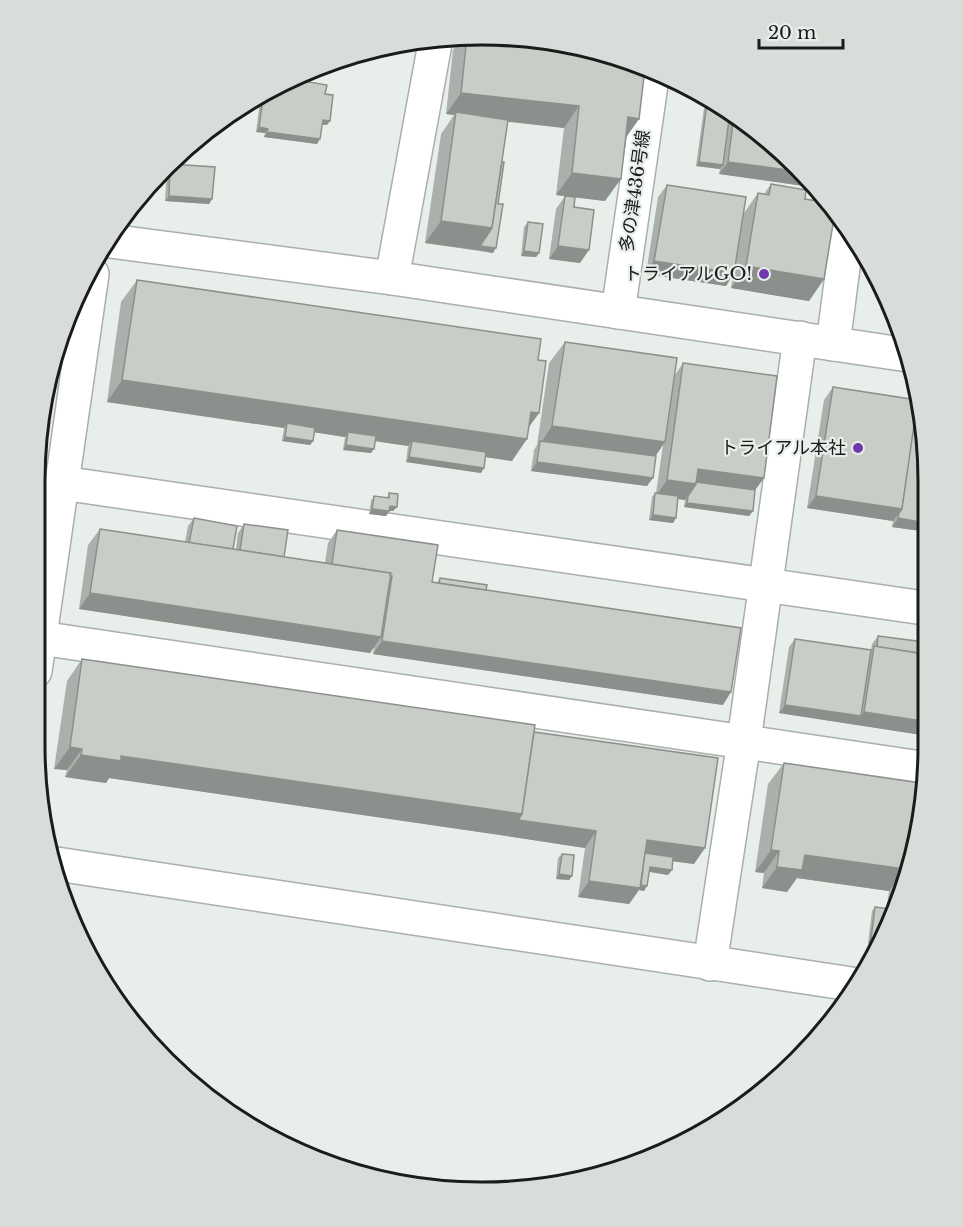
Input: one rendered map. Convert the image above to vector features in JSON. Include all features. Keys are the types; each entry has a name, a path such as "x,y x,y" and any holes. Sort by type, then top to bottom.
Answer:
{"street":[{"path":"392,278 434,48"},
{"name":"多の津436号線","path":"618,312 652,79"},
{"path":"833,344 846,242"},
{"path":"116,243 392,278 899,354"},
{"path":"45,603 90,288"},
{"path":"710,964 744,741 800,338"},
{"path":"62,483 918,607"},
{"path":"45,639 917,767"},
{"path":"62,864 847,983"}],"building":[{"path":"466,46 510,46 567,53 644,76 639,119 628,117 621,179 572,173 579,106 461,93"},
{"path":"306,82 327,85 325,94 333,95 330,121 323,120 320,139 267,132 268,129 259,127 262,103"},
{"path":"706,107 729,122 723,165 699,162"},
{"path":"456,112 508,120 492,228 441,221"},
{"path":"733,125 787,170 728,162"},
{"path":"502,162 504,162 498,204 503,204 496,248 480,246 492,228"},
{"path":"182,165 215,167 212,199 169,196 170,177"},
{"path":"771,184 806,190 805,199 815,201 833,223 824,279 746,266 758,193 769,195"},
{"path":"667,185 746,197 734,273 654,261"},
{"path":"565,196 575,197 574,207 594,210 589,250 558,246"},
{"path":"528,222 543,224 539,253 524,251"},
{"path":"137,280 541,339 538,360 546,361 539,413 531,412 527,439 122,380"},
{"path":"565,342 677,358 665,442 552,426"},
{"path":"683,363 777,376 764,478 698,469 696,484 667,480"},
{"path":"833,387 910,399 914,428 902,509 816,496"},
{"path":"287,423 315,428 313,441 285,437"},
{"path":"914,425 917,453 918,522 898,518 902,509"},
{"path":"348,432 376,436 374,449 346,445"},
{"path":"412,441 486,452 484,468 409,457"},
{"path":"540,441 656,456 653,478 537,462"},
{"path":"696,482 755,490 753,511 687,503 688,496"},
{"path":"389,493 398,494 397,507 390,506 389,511 372,509 374,496 389,498"},
{"path":"655,493 678,496 676,518 653,515"},
{"path":"194,518 237,526 233,549 189,543"},
{"path":"244,524 288,530 284,557 240,550"},
{"path":"100,529 391,573 381,637 90,593"},
{"path":"337,530 438,545 432,582 741,628 731,692 382,641 391,573 332,564"},
{"path":"440,578 487,585 486,590 439,583"},
{"path":"878,636 918,641 918,653 877,647"},
{"path":"795,639 871,650 861,716 785,705"},
{"path":"874,646 918,653 918,720 864,712"},
{"path":"82,659 535,725 522,814 121,756 121,761 81,755 82,749 70,747"},
{"path":"534,732 718,758 705,848 647,840 640,888 589,881 596,831 518,820 522,814"},
{"path":"784,763 916,782 910,831 900,868 805,855 802,870 777,867 779,851 771,850"},
{"path":"645,853 673,857 672,870 650,867 647,886 641,885"},
{"path":"562,854 574,855 572,876 559,874"},
{"path":"875,907 887,909 873,939 871,939"}],"place":[{"name":"トライアルGO!","path":"764,274"},
{"name":"トライアル本社","path":"858,448"}]}
